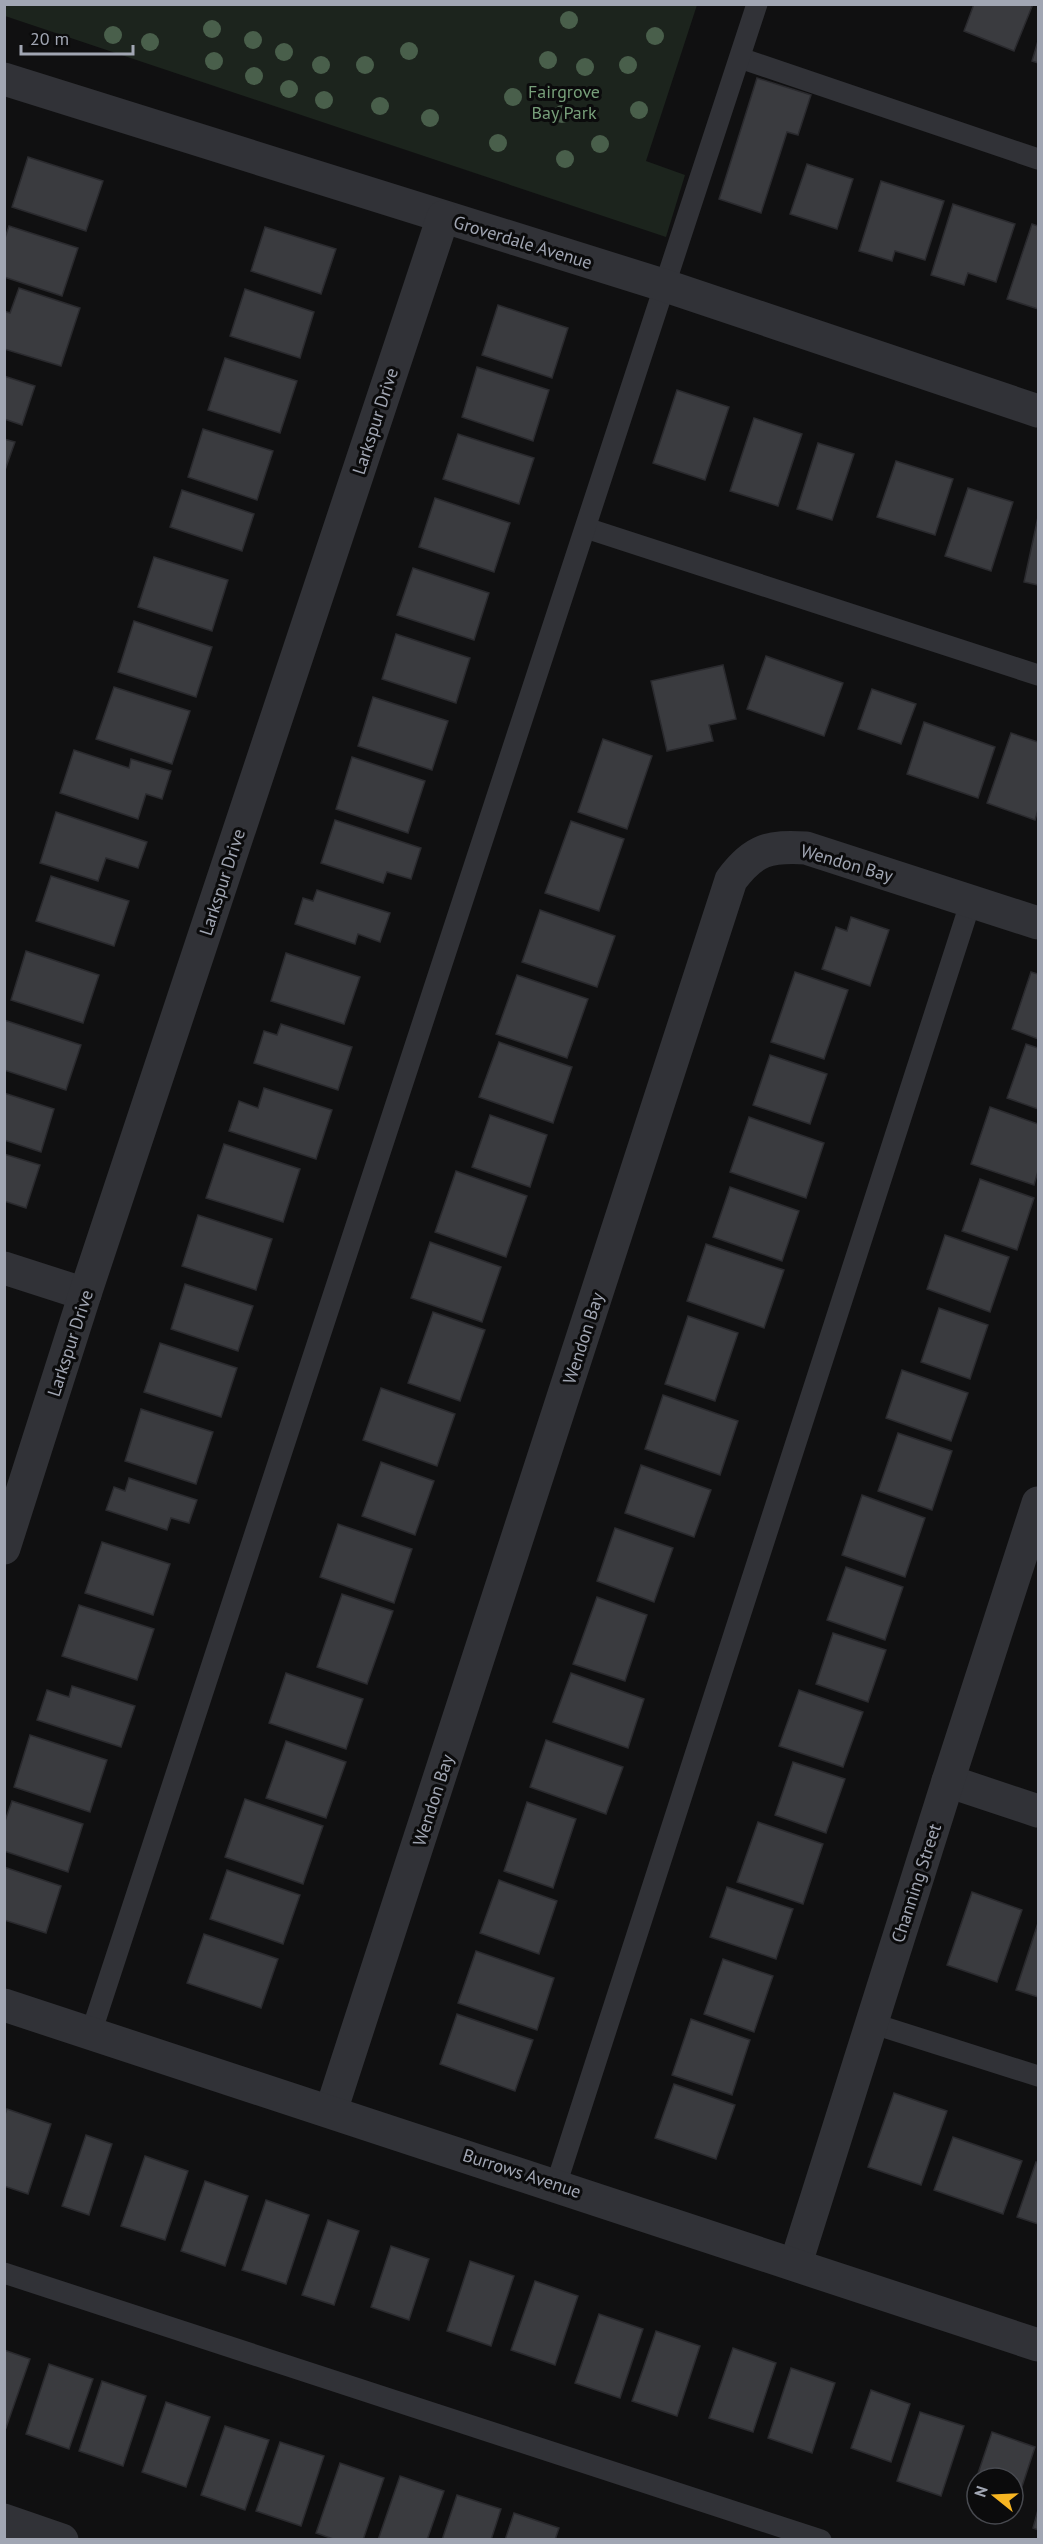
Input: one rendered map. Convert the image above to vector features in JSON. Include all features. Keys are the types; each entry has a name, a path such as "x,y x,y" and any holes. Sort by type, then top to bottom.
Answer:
{"street":[{"name":"Groverdale Avenue","path":"4,79 666,286 1038,411"},
{"name":"Larkspur Drive","path":"4,1548 443,217"},
{"name":"Wendon Bay","path":"331,2111 731,879 745,861 764,850 782,847 806,848 1038,922"},
{"path":"4,1268 86,1294"},
{"name":"Channing Street","path":"796,2263 1038,1503"},
{"path":"948,1781 1038,1811"},
{"name":"Burrows Avenue","path":"4,2005 556,2184 1038,2345"},
{"path":"4,2520 62,2540"}],"lane":[{"path":"91,2033 757,4"},
{"path":"740,58 1038,159"},
{"path":"586,528 1038,675"},
{"path":"556,2184 971,901"},
{"path":"871,2023 1038,2076"},
{"path":"4,2273 821,2540"}],"green space":[{"name":"Fairgrove Bay Park","path":"5,4 697,5 646,161 685,175 666,237 5,16"}],"building":[{"path":"974,4 1033,4 1014,51 964,31"},
{"path":"1038,41 1038,63 1032,61"},
{"path":"757,78 811,95 798,135 787,132 761,213 719,199"},
{"path":"28,157 103,181 86,231 12,207"},
{"path":"807,164 853,179 837,229 790,214"},
{"path":"881,181 944,201 925,260 895,251 892,261 859,251"},
{"path":"953,204 1015,224 996,282 968,273 964,285 931,275"},
{"path":"1032,224 1038,226 1038,309 1007,299"},
{"path":"9,226 78,248 62,296 4,277 4,241"},
{"path":"265,227 336,249 321,294 251,271"},
{"path":"19,288 80,308 61,366 4,349 4,311 10,313"},
{"path":"245,289 314,312 300,358 230,336"},
{"path":"498,305 568,328 552,378 482,355"},
{"path":"225,358 297,381 280,433 208,410"},
{"path":"477,367 549,390 533,441 462,417"},
{"path":"4,376 35,386 22,425 4,419"},
{"path":"677,390 729,407 705,480 653,463"},
{"path":"754,418 802,434 778,506 730,491"},
{"path":"203,429 273,451 257,500 188,477"},
{"path":"458,434 534,458 519,504 443,479"},
{"path":"4,439 15,442 4,473"},
{"path":"818,443 854,454 832,520 797,509"},
{"path":"896,461 953,479 935,535 877,517"},
{"path":"968,488 1013,502 991,571 945,556"},
{"path":"182,490 254,514 242,551 170,527"},
{"path":"435,498 510,523 494,572 419,547"},
{"path":"1038,517 1038,585 1024,582"},
{"path":"154,557 228,580 212,631 138,607"},
{"path":"413,568 489,593 474,640 397,615"},
{"path":"134,621 212,647 196,697 118,672"},
{"path":"396,634 470,658 456,703 382,679"},
{"path":"766,656 843,683 824,736 747,709"},
{"path":"723,665 736,719 709,725 713,741 667,751 651,681"},
{"path":"114,687 190,711 172,764 96,739"},
{"path":"872,689 916,704 901,744 858,729"},
{"path":"373,697 448,721 432,770 358,746"},
{"path":"924,722 995,747 978,798 907,774"},
{"path":"1011,733 1038,742 1038,810 1035,820 987,803"},
{"path":"603,739 652,756 627,829 578,812"},
{"path":"74,750 129,768 131,759 171,771 162,799 146,794 138,819 60,793"},
{"path":"352,757 425,781 408,833 336,809"},
{"path":"56,812 147,842 138,868 106,858 98,881 40,863"},
{"path":"335,820 421,848 411,879 387,872 383,883 321,863"},
{"path":"571,821 624,839 599,911 545,893"},
{"path":"51,876 129,901 114,946 36,921"},
{"path":"317,890 390,913 380,942 358,934 355,944 295,924 303,898 313,901"},
{"path":"540,910 615,936 597,987 522,962"},
{"path":"851,917 889,930 870,986 822,969 836,927 847,931"},
{"path":"26,951 99,975 83,1023 11,1000"},
{"path":"286,953 360,977 344,1024 271,1001"},
{"path":"795,972 848,990 824,1059 771,1042"},
{"path":"1031,972 1038,974 1038,1039 1012,1029"},
{"path":"517,975 588,999 567,1058 496,1034"},
{"path":"4,1020 81,1045 66,1090 4,1070"},
{"path":"281,1024 352,1047 338,1090 254,1063 264,1031 277,1035"},
{"path":"499,1042 572,1067 553,1123 479,1097"},
{"path":"1026,1044 1038,1048 1038,1109 1007,1098"},
{"path":"770,1055 827,1074 810,1124 753,1105"},
{"path":"264,1088 332,1110 316,1159 229,1131 239,1101 258,1108"},
{"path":"4,1093 54,1109 41,1152 4,1140"},
{"path":"990,1107 1038,1124 1038,1171 1034,1185 971,1164"},
{"path":"490,1115 547,1135 530,1187 472,1167"},
{"path":"749,1117 824,1143 806,1198 730,1172"},
{"path":"224,1144 300,1169 283,1222 206,1198"},
{"path":"4,1154 40,1165 26,1208 4,1201"},
{"path":"456,1171 527,1196 506,1257 435,1232"},
{"path":"980,1179 1034,1198 1017,1250 962,1231"},
{"path":"730,1187 799,1211 782,1261 713,1237"},
{"path":"198,1215 272,1239 256,1290 182,1266"},
{"path":"945,1235 1009,1257 990,1312 927,1289"},
{"path":"430,1242 501,1267 482,1322 411,1298"},
{"path":"706,1244 784,1270 764,1328 687,1301"},
{"path":"185,1284 253,1306 238,1351 171,1329"},
{"path":"939,1308 988,1325 970,1379 921,1362"},
{"path":"433,1312 485,1330 460,1401 408,1383"},
{"path":"688,1316 738,1333 715,1401 665,1384"},
{"path":"160,1343 237,1368 221,1417 144,1392"},
{"path":"902,1370 968,1393 951,1441 886,1418"},
{"path":"381,1388 455,1414 437,1466 363,1440"},
{"path":"663,1395 738,1421 720,1475 645,1449"},
{"path":"141,1409 213,1432 196,1484 125,1461"},
{"path":"898,1433 952,1451 932,1510 878,1491"},
{"path":"381,1462 434,1481 415,1535 362,1516"},
{"path":"641,1465 711,1490 694,1537 625,1513"},
{"path":"129,1478 197,1500 189,1523 171,1518 167,1530 106,1510 114,1487 125,1491"},
{"path":"862,1495 925,1518 905,1577 842,1555"},
{"path":"338,1524 412,1549 394,1603 320,1577"},
{"path":"615,1528 673,1548 654,1602 597,1581"},
{"path":"102,1542 170,1564 153,1615 85,1593"},
{"path":"846,1567 903,1587 885,1640 827,1620"},
{"path":"342,1594 393,1611 367,1684 317,1667"},
{"path":"597,1597 647,1615 625,1681 573,1664"},
{"path":"79,1605 154,1629 137,1680 62,1656"},
{"path":"833,1633 886,1650 868,1702 816,1684"},
{"path":"286,1673 363,1699 346,1749 269,1723"},
{"path":"571,1673 644,1699 628,1748 553,1722"},
{"path":"72,1686 135,1706 121,1747 37,1720 47,1690 69,1697"},
{"path":"799,1690 863,1712 843,1767 779,1746"},
{"path":"30,1735 107,1760 90,1812 14,1787"},
{"path":"546,1740 623,1767 606,1814 530,1787"},
{"path":"286,1741 346,1762 326,1818 266,1798"},
{"path":"793,1762 845,1779 826,1833 775,1815"},
{"path":"245,1799 323,1826 303,1884 225,1857"},
{"path":"12,1801 83,1824 68,1872 4,1851 4,1824"},
{"path":"527,1802 576,1819 553,1888 504,1871"},
{"path":"758,1822 823,1844 803,1904 737,1882"},
{"path":"4,1867 61,1886 46,1933 4,1920"},
{"path":"227,1870 300,1895 283,1944 210,1919"},
{"path":"499,1880 557,1901 539,1954 480,1933"},
{"path":"727,1887 793,1909 776,1959 710,1937"},
{"path":"972,1892 1022,1910 997,1982 947,1965"},
{"path":"1038,1923 1038,1997 1016,1990"},
{"path":"204,1934 278,1959 261,2008 187,1983"},
{"path":"476,1951 554,1978 537,2030 458,2003"},
{"path":"723,1959 773,1976 754,2032 704,2014"},
{"path":"457,2014 533,2040 515,2091 440,2064"},
{"path":"691,2019 750,2040 732,2095 672,2075"},
{"path":"674,2084 735,2105 716,2159 655,2138"},
{"path":"894,2093 947,2111 921,2185 868,2167"},
{"path":"7,2109 51,2124 28,2194 4,2186 4,2117"},
{"path":"86,2135 112,2144 89,2215 62,2206"},
{"path":"953,2137 1022,2161 1003,2214 934,2190"},
{"path":"145,2156 188,2171 165,2240 121,2226"},
{"path":"1036,2162 1038,2163 1038,2224 1017,2217"},
{"path":"205,2181 248,2196 225,2266 181,2251"},
{"path":"266,2200 309,2215 286,2284 242,2270"},
{"path":"328,2220 359,2231 334,2305 302,2295"},
{"path":"391,2246 429,2259 409,2320 371,2307"},
{"path":"470,2261 514,2276 491,2346 447,2331"},
{"path":"535,2281 578,2296 555,2365 511,2350"},
{"path":"599,2314 643,2329 620,2398 575,2383"},
{"path":"656,2331 700,2346 677,2416 632,2401"},
{"path":"733,2348 776,2363 753,2432 709,2418"},
{"path":"4,2350 30,2359 6,2428 4,2427"},
{"path":"49,2364 93,2379 69,2449 26,2434"},
{"path":"791,2368 835,2383 812,2453 768,2438"},
{"path":"102,2381 146,2396 123,2466 79,2451"},
{"path":"871,2390 910,2404 891,2462 851,2448"},
{"path":"166,2402 210,2417 186,2487 142,2472"},
{"path":"920,2412 964,2426 941,2496 897,2481"},
{"path":"225,2426 269,2440 245,2510 201,2495"},
{"path":"992,2432 1035,2447 1025,2477 1025,2466 980,2466"},
{"path":"280,2442 324,2456 301,2526 256,2511"},
{"path":"340,2463 384,2478 363,2540 336,2540 316,2533"},
{"path":"400,2476 444,2491 427,2540 378,2540"},
{"path":"457,2495 501,2509 491,2540 442,2540"},
{"path":"1038,2510 1038,2530 1033,2528"},
{"path":"514,2513 559,2528 555,2540 505,2540"}]}
